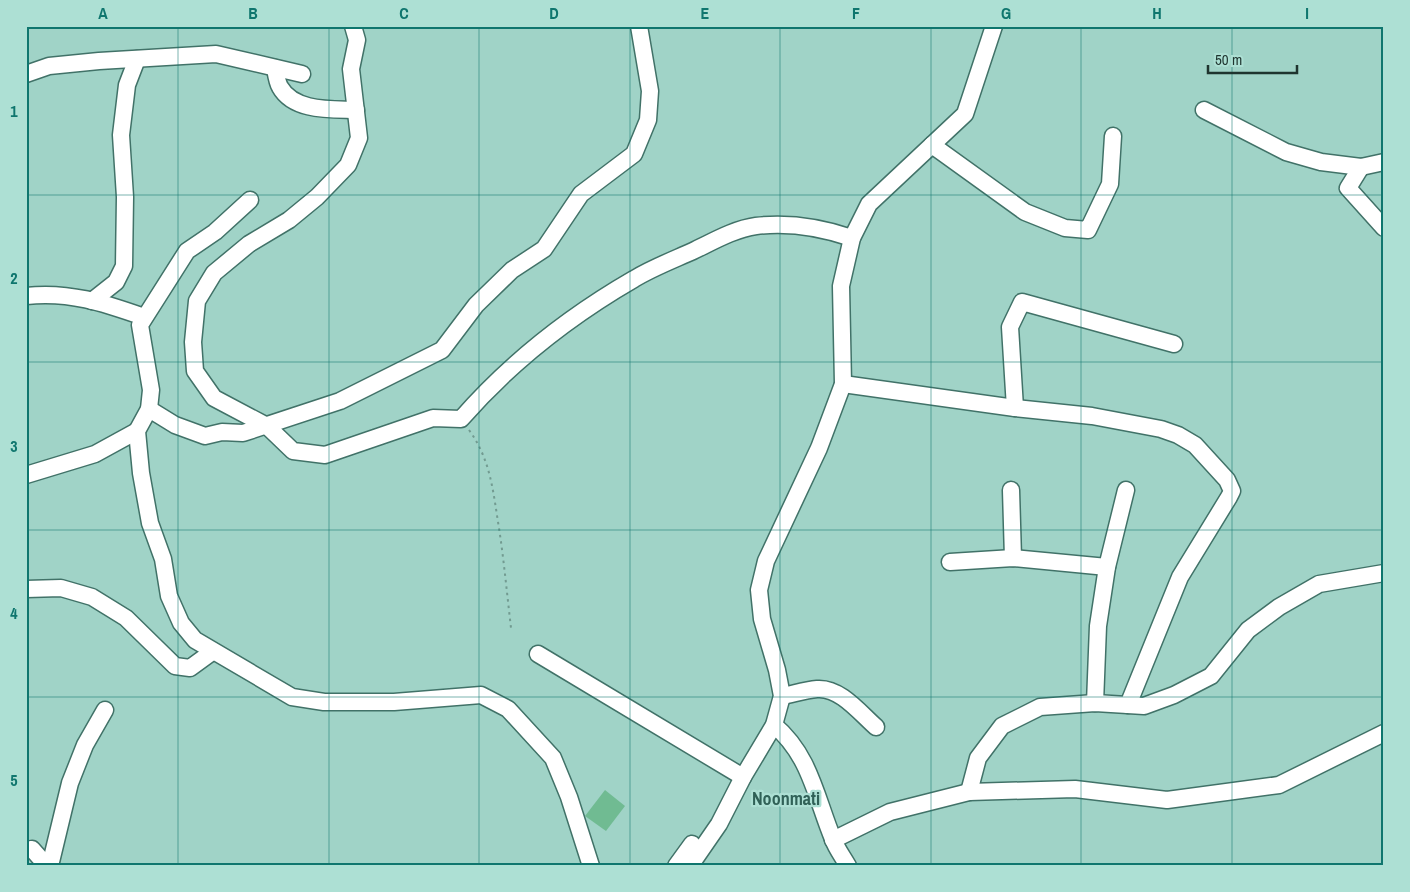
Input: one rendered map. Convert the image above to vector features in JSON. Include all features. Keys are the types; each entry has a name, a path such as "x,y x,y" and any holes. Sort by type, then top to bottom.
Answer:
{"street":[{"path":"353,26 357,40 352,70 359,138 348,165 318,197 289,220 249,244 214,273 197,301 193,342 195,371 214,398 267,426 293,451 324,455 433,418 461,419 488,389 525,354 598,302 635,278 725,236 755,226 800,224 818,227 852,238"},
{"path":"149,409 175,425 205,436 222,432 243,433 340,402 442,350 476,304 512,270 544,249 581,194 634,154 648,120 650,91 639,26"},
{"path":"690,866 719,824 743,776 774,725 782,696 777,670 762,619 758,590 766,561 819,448 843,384 841,286 852,238 869,204 965,114 994,26"},
{"path":"26,74 49,66 216,54 302,74"},
{"path":"92,301 116,282 124,266 125,198 121,135 127,85 137,59"},
{"path":"275,68 280,87 293,102 324,109 356,110"},
{"path":"1204,110 1286,152 1321,162 1361,167 1384,162"},
{"path":"932,145 1025,212 1065,228 1088,230 1110,184 1113,136"},
{"path":"1361,167 1348,188 1384,228"},
{"path":"250,200 215,232 187,251 140,324 151,390 149,409 138,431 140,473 150,523 164,559 168,596 181,623 195,640 212,652 292,697 324,702 394,702 481,695 508,710 553,758 569,797 589,865"},
{"path":"26,296 50,293 92,301 144,317"},
{"path":"1015,408 1010,327 1022,302 1174,344"},
{"path":"843,384 1015,408 1092,416 1161,429 1195,445 1227,480 1232,491 1180,576 1128,705"},
{"path":"26,476 96,454 138,431"},
{"path":"1010,490 1013,558"},
{"path":"1095,704 1098,626 1107,567 1126,490"},
{"path":"950,562 1013,558 1107,567"},
{"path":"969,792 978,758 1002,726 1040,706 1095,704 1144,706 1174,696 1211,676 1248,630 1279,608 1319,584 1384,573"},
{"path":"26,589 61,588 92,597 126,618 175,666 190,668 212,652"},
{"path":"538,654 743,776"},
{"path":"782,696 826,689 837,694 876,727"},
{"path":"26,850 32,850 49,866 70,783 84,745 105,710"},
{"path":"774,725 789,737 814,782 833,840 848,866"},
{"path":"833,840 890,812 969,792 1075,789 1167,800 1278,785 1384,733"},
{"path":"676,866 715,814 732,798"}],"path":[{"path":"461,419 475,437 486,458 494,490 504,557 511,628"}],"building":[{"path":"605,790 625,806 606,831 585,816"}],"district":[{"name":"Noonmati","path":"786,799"}]}
